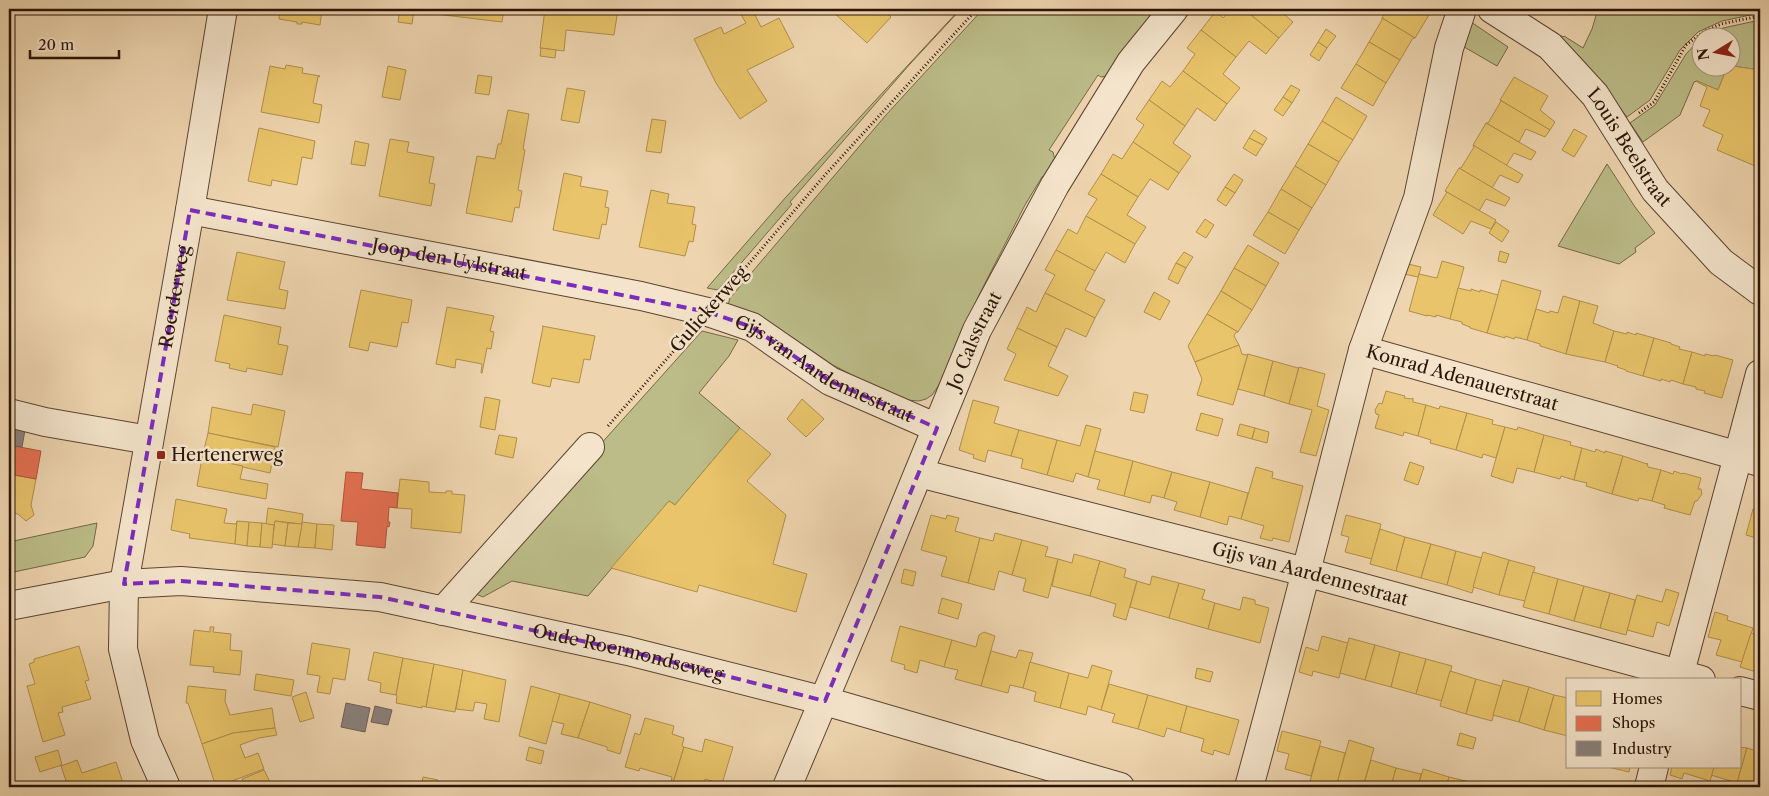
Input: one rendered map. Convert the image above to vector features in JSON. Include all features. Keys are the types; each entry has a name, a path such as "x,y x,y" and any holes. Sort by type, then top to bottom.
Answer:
{"street":[{"name":"Roerderweg","path":"166,787 145,740 123,649 124,584 190,210 223,9"},
{"name":"Jo Calsstraat","path":"787,787 825,701 976,330 1055,185 1132,62 1174,9"},
{"name":"Konrad Adenauerstraat","path":"1462,9 1449,48 1418,198 1363,350 1750,459"},
{"name":"Louis Beelstraat","path":"1492,9 1550,46 1595,95 1655,190 1721,262 1760,291"},
{"name":"Joop den Uylstraat","path":"190,210 641,296 708,312"},
{"name":"Gijs van Aardennestraat","path":"708,312 752,327 830,380 937,428"},
{"path":"1249,787 1274,700 1305,572 1363,350"},
{"path":"1686,678 1750,459 1760,374"},
{"path":"9,413 45,422 149,440"},
{"path":"443,611 590,447"},
{"name":"Gijs van Aardennestraat","path":"919,473 1305,572 1686,678"},
{"name":"Oude Roermondseweg","path":"124,584 181,581 380,597 628,651 825,701 1120,787"},
{"path":"9,606 124,584"},
{"path":"1742,692 1760,696"},
{"path":"1649,787 1654,768"}],"path":[{"name":"Gulickerweg","path":"590,447 825,175 976,9"},
{"path":"1617,129 1654,102 1686,45 1705,31 1721,24 1760,16"}],"highlighted area":[{"path":"190,210 708,312 752,327 830,381 937,428 825,701 628,651 380,597 181,581 124,584"}],"green space":[{"path":"960,9 790,202 792,204 718,290 707,288 786,197"},
{"path":"983,9 1156,9 1119,58 1115,75 1101,77 1098,75 1049,150 1053,152 1056,164 1053,171 1042,177 1025,205 979,295 939,385 932,395 926,399 919,401 907,400 869,384 833,365 774,325 728,305 730,298 886,115"},
{"path":"1598,9 1760,9 1760,13 1722,21 1707,28 1692,28 1692,38 1680,50 1650,100 1627,117 1597,78 1557,39 1560,35 1564,36 1583,48 1592,29"},
{"path":"1760,20 1760,70 1742,67 1742,28 1723,28"},
{"path":"1471,22 1508,47 1497,66 1459,44"},
{"path":"1692,48 1692,78 1723,78 1718,90 1697,81 1694,82 1680,115 1643,142 1630,123 1655,105 1686,54"},
{"path":"1607,164 1635,207 1655,233 1635,248 1636,252 1619,264 1558,246"},
{"path":"702,331 738,340 729,356 699,393 740,428 675,505 669,501 588,596 512,581 483,597 469,591"},
{"path":"97,523 93,546 85,557 9,573 9,542"}],"building: Homes":[{"path":"280,9 322,9 320,25 302,22 302,24 297,24 297,22 279,19"},
{"path":"400,9 414,9 412,24 398,22"},
{"path":"419,9 504,9 502,22 419,12"},
{"path":"545,9 618,9 614,35 566,30 564,51 540,48"},
{"path":"733,9 756,9 753,11 761,27 779,18 794,47 747,70 767,101 740,119 716,83 694,39 721,27 724,34 746,23 739,11 735,13"},
{"path":"832,9 882,9 891,17 867,43"},
{"path":"1231,9 1244,9 1279,38 1266,54 1249,41 1236,57 1201,30 1216,11 1223,18"},
{"path":"1244,9 1278,9 1293,22 1279,38"},
{"path":"1387,9 1418,9 1429,15 1415,38 1382,18"},
{"path":"1382,18 1415,38 1413,38 1400,60 1369,42"},
{"path":"1326,29 1336,36 1327,48 1318,42"},
{"path":"1201,30 1236,57 1223,74 1240,88 1227,104 1183,71 1195,54 1187,48"},
{"path":"1318,42 1327,48 1319,61 1310,55"},
{"path":"1369,42 1400,60 1386,83 1356,64"},
{"path":"541,48 556,50 555,58 540,56"},
{"path":"1356,64 1386,83 1373,106 1341,88"},
{"path":"286,65 303,68 302,73 320,76 318,77 313,103 322,105 319,123 261,112 270,66 285,69"},
{"path":"388,66 406,70 400,100 382,97"},
{"path":"1742,67 1760,70 1760,168 1717,150 1723,135 1703,126 1710,110 1700,106 1707,87 1697,81 1718,90 1723,78 1742,78"},
{"path":"1183,71 1227,104 1215,121 1197,108 1185,126 1149,100 1162,81 1170,87"},
{"path":"478,75 492,77 489,95 475,93"},
{"path":"1514,77 1548,96 1540,110 1555,122 1550,130 1500,100"},
{"path":"1291,85 1300,90 1292,103 1283,97"},
{"path":"567,88 585,91 579,123 561,120"},
{"path":"1283,97 1292,103 1283,116 1274,110"},
{"path":"1336,97 1367,116 1353,140 1322,121"},
{"path":"1149,100 1185,126 1173,143 1191,156 1179,173 1133,142 1144,125 1136,119"},
{"path":"1500,100 1550,130 1545,137 1526,129 1519,142 1486,123 1488,123"},
{"path":"508,110 529,114 518,190 522,191 519,208 515,207 512,222 466,213 477,156 495,159 498,144 501,144"},
{"path":"652,119 666,121 661,153 646,151"},
{"path":"1322,121 1353,140 1339,162 1308,144"},
{"path":"1486,123 1536,152 1531,160 1514,153 1506,166 1473,145"},
{"path":"259,128 315,141 312,159 302,157 297,185 272,180 271,186 248,181"},
{"path":"1574,129 1587,136 1574,157 1562,150"},
{"path":"1254,130 1267,138 1263,145 1249,138"},
{"path":"1249,138 1263,145 1256,156 1243,148"},
{"path":"390,139 409,142 407,152 434,157 429,183 435,184 431,206 379,196"},
{"path":"355,141 369,144 365,166 351,164"},
{"path":"1133,142 1179,173 1168,190 1150,179 1138,197 1101,174 1113,154 1122,159"},
{"path":"1308,144 1339,162 1326,185 1295,166"},
{"path":"1473,145 1523,175 1518,183 1500,175 1492,188 1459,168 1461,168 1474,147"},
{"path":"1295,166 1326,185 1312,208 1281,189"},
{"path":"1459,168 1510,198 1505,206 1486,199 1479,211 1445,191"},
{"path":"564,173 582,177 580,186 608,191 605,207 609,208 606,225 602,224 599,239 553,230"},
{"path":"1101,174 1138,197 1127,215 1146,227 1135,244 1086,216 1097,199 1088,194"},
{"path":"1234,174 1243,180 1235,193 1225,187"},
{"path":"1225,187 1235,193 1226,206 1217,200"},
{"path":"1281,189 1312,208 1299,230 1268,212"},
{"path":"651,190 669,194 667,203 695,207 692,224 696,225 693,242 689,241 685,256 639,247"},
{"path":"1447,192 1496,220 1491,229 1471,221 1463,234 1433,215"},
{"path":"1268,212 1299,230 1285,254 1253,235"},
{"path":"1086,216 1135,244 1125,263 1106,252 1095,271 1056,250 1068,229 1077,234"},
{"path":"1205,219 1214,225 1206,238 1196,232"},
{"path":"1496,222 1509,231 1502,242 1489,233"},
{"path":"1248,245 1279,263 1266,286 1234,268"},
{"path":"1056,250 1095,271 1085,290 1105,300 1095,318 1045,293 1055,275 1045,270"},
{"path":"1500,251 1509,254 1506,263 1498,261"},
{"path":"237,252 285,262 279,289 288,291 285,309 227,300"},
{"path":"1184,252 1193,257 1186,268 1176,263"},
{"path":"1442,261 1464,267 1450,319 1409,311 1419,274 1437,278"},
{"path":"1176,263 1186,268 1178,284 1168,279"},
{"path":"1408,264 1421,267 1418,277 1404,274"},
{"path":"1234,268 1266,286 1252,310 1221,291"},
{"path":"1502,280 1541,291 1527,340 1505,336 1505,338 1487,333"},
{"path":"1458,288 1480,292 1480,290 1498,295 1487,333 1450,319"},
{"path":"361,290 412,300 408,323 402,322 397,347 370,342 368,351 349,347"},
{"path":"1221,291 1252,310 1238,332 1207,314"},
{"path":"1154,292 1170,301 1160,320 1144,312"},
{"path":"1045,293 1095,318 1086,337 1066,328 1057,347 1017,328 1027,307 1036,312"},
{"path":"1563,296 1580,301 1566,354 1527,340 1536,309 1549,313 1550,311 1558,313"},
{"path":"1580,301 1598,306 1593,323 1614,331 1605,362 1566,354"},
{"path":"447,307 494,316 490,331 494,332 491,349 487,348 482,373 482,364 456,359 455,368 436,364"},
{"path":"1207,314 1238,332 1234,336 1239,345 1195,362 1188,346"},
{"path":"224,315 281,327 278,344 288,346 282,375 247,368 246,372 229,368 230,364 215,361"},
{"path":"542,326 595,336 590,360 584,359 579,383 552,378 550,387 532,383"},
{"path":"1017,328 1057,347 1048,366 1068,376 1058,396 1004,380 1016,354 1007,349"},
{"path":"1614,331 1636,335 1636,333 1654,338 1643,376 1605,362"},
{"path":"1654,338 1671,343 1680,347 1679,349 1692,352 1683,384 1671,380 1670,382 1661,379 1661,381 1643,376"},
{"path":"1239,345 1242,354 1248,354 1233,405 1197,395 1202,379 1195,362"},
{"path":"1692,352 1733,360 1722,398 1704,393 1705,391 1696,389 1696,387 1683,384"},
{"path":"1248,354 1273,361 1264,396 1238,389"},
{"path":"1273,361 1299,367 1289,404 1264,396"},
{"path":"1299,367 1325,374 1317,406 1329,410 1316,456 1300,452 1312,410 1289,404"},
{"path":"1386,391 1405,396 1404,398 1413,398 1413,402 1426,405 1418,436 1404,432 1403,436 1375,428 1379,415 1376,414 1375,410 1379,403 1382,404"},
{"path":"1134,392 1148,395 1144,413 1130,410"},
{"path":"485,397 500,400 495,430 480,427"},
{"path":"802,399 824,419 806,437 787,419"},
{"path":"973,400 999,407 994,423 1019,430 1011,456 988,450 985,462 973,458 974,455 959,450"},
{"path":"253,404 285,411 278,447 208,433 212,407 251,415"},
{"path":"1426,405 1439,409 1440,406 1467,413 1456,450 1430,443 1431,440 1418,436"},
{"path":"1201,413 1223,419 1218,436 1196,430"},
{"path":"1467,413 1493,420 1492,424 1505,427 1496,458 1483,454 1482,458 1456,450"},
{"path":"1240,424 1255,428 1252,439 1237,435"},
{"path":"1086,425 1101,429 1088,477 1076,473 1073,482 1047,475 1057,440 1080,446"},
{"path":"1505,427 1517,430 1518,427 1544,435 1534,472 1517,468 1513,483 1491,476"},
{"path":"740,428 771,454 747,481 786,515 773,564 807,574 796,612 699,585 697,592 611,568 669,501 675,505"},
{"path":"1255,428 1269,432 1267,443 1252,439"},
{"path":"1019,430 1057,440 1047,475 1021,468 1023,459 1011,456"},
{"path":"208,433 275,447 270,473 202,458"},
{"path":"499,435 517,438 513,458 495,454"},
{"path":"1544,435 1571,442 1570,445 1582,448 1574,480 1561,476 1560,479 1534,472"},
{"path":"1582,448 1595,452 1596,449 1605,453 1605,451 1623,456 1612,494 1586,486 1587,483 1574,480"},
{"path":"1095,451 1133,461 1124,496 1097,489 1100,480 1088,477"},
{"path":"1623,456 1647,463 1648,467 1661,470 1652,501 1639,498 1638,501 1612,494"},
{"path":"202,458 243,466 240,479 268,484 266,499 197,486"},
{"path":"1133,461 1172,472 1164,498 1152,495 1150,503 1124,496"},
{"path":"1410,462 1424,467 1418,485 1404,480"},
{"path":"1256,467 1273,472 1272,478 1303,486 1289,542 1273,538 1272,541 1260,538 1264,526 1241,519"},
{"path":"1661,470 1673,474 1674,471 1701,478 1698,489 1701,489 1702,494 1695,501 1690,515 1664,508 1665,505 1652,501"},
{"path":"1172,472 1210,482 1200,517 1174,510 1177,502 1164,498"},
{"path":"9,474 36,479 31,505 34,515 26,521 18,514 9,512"},
{"path":"400,479 429,482 429,492 446,493 446,491 452,491 452,494 465,495 461,533 411,528 412,509 397,508"},
{"path":"1210,482 1248,493 1241,519 1229,516 1227,525 1200,517"},
{"path":"176,499 227,509 224,523 236,524 237,521 235,544 189,538 190,534 171,530"},
{"path":"1760,505 1760,539 1746,535 1753,509 1759,511"},
{"path":"268,508 303,514 302,524 275,521 274,525 266,524"},
{"path":"931,515 946,519 947,515 959,518 955,531 980,538 968,583 941,576 947,557 921,550"},
{"path":"1346,515 1381,524 1372,559 1345,552 1349,537 1341,535"},
{"path":"237,521 249,522 247,546 235,544"},
{"path":"275,521 288,523 285,546 272,544"},
{"path":"249,522 262,523 260,547 247,546"},
{"path":"302,522 317,524 315,548 298,547"},
{"path":"262,523 274,525 272,548 260,547"},
{"path":"288,523 302,524 298,547 285,546"},
{"path":"317,524 334,525 332,550 315,548"},
{"path":"1380,529 1405,537 1396,571 1370,564"},
{"path":"995,533 1022,540 1012,575 999,571 994,590 968,583 980,538 993,541"},
{"path":"1405,537 1431,544 1421,578 1396,571"},
{"path":"1022,540 1048,547 1045,556 1058,559 1048,598 1023,591 1026,579 1012,575"},
{"path":"1431,544 1456,551 1447,585 1421,578"},
{"path":"1456,551 1482,558 1472,593 1447,585"},
{"path":"1483,552 1509,560 1499,595 1473,587"},
{"path":"1074,554 1100,561 1090,596 1052,586 1058,559 1072,563"},
{"path":"1509,560 1535,567 1525,601 1499,595"},
{"path":"1100,561 1126,569 1124,577 1137,581 1126,620 1113,616 1116,604 1090,596"},
{"path":"904,569 916,572 913,586 901,583"},
{"path":"1533,572 1558,579 1549,614 1523,607"},
{"path":"1152,576 1179,583 1169,618 1130,607 1137,581 1150,585"},
{"path":"1558,579 1584,586 1574,621 1549,614"},
{"path":"1179,583 1205,590 1202,599 1215,603 1208,629 1169,618"},
{"path":"1584,586 1610,593 1600,628 1574,621"},
{"path":"1666,589 1679,593 1669,626 1657,622 1653,637 1627,630 1637,595 1662,602"},
{"path":"1610,593 1635,600 1626,635 1600,628"},
{"path":"1243,597 1255,600 1255,604 1269,608 1260,643 1208,629 1215,603 1240,610"},
{"path":"942,598 962,604 958,619 938,613"},
{"path":"1715,612 1728,616 1727,620 1753,628 1742,662 1716,655 1721,640 1708,637"},
{"path":"900,626 952,640 944,667 920,660 917,673 904,669 905,665 891,661"},
{"path":"210,627 214,627 213,632 231,634 230,650 242,651 240,675 213,672 214,667 190,665 194,630 210,632"},
{"path":"984,632 995,636 981,686 955,679 958,670 944,667 952,640 976,647 979,635"},
{"path":"1751,633 1760,635 1760,673 1740,667"},
{"path":"1322,636 1348,643 1339,678 1313,671 1312,676 1299,672 1306,647 1318,651"},
{"path":"1349,638 1375,645 1365,680 1340,673"},
{"path":"312,643 350,649 345,680 333,678 330,694 317,692 320,676 307,674"},
{"path":"1375,645 1400,652 1391,687 1365,680"},
{"path":"79,646 89,680 85,681 91,699 62,707 63,712 58,713 65,735 43,742 27,686 35,684 29,664 34,662 34,659"},
{"path":"1019,650 1033,653 1023,688 1010,685 1008,693 981,686 991,651 1016,658"},
{"path":"374,652 403,658 396,695 380,692 381,683 368,680"},
{"path":"1400,652 1426,659 1416,694 1391,687"},
{"path":"403,658 434,664 426,707 422,706 422,708 396,703"},
{"path":"1426,659 1452,666 1442,701 1416,694"},
{"path":"1030,662 1069,673 1060,708 1034,701 1036,692 1023,688"},
{"path":"434,664 463,670 455,712 426,707"},
{"path":"1092,665 1112,671 1101,710 1088,706 1086,715 1060,708 1069,673 1088,678"},
{"path":"1197,668 1213,672 1210,682 1195,678"},
{"path":"463,670 506,680 499,722 484,719 487,704 475,702 473,711 456,709"},
{"path":"1450,671 1476,679 1466,714 1440,706"},
{"path":"256,674 294,680 291,696 254,690"},
{"path":"1476,679 1501,686 1492,721 1466,714"},
{"path":"1503,680 1529,687 1519,722 1493,715"},
{"path":"1109,684 1148,695 1138,729 1112,722 1115,714 1101,710"},
{"path":"188,686 226,690 225,701 230,715 272,708 275,728 233,733 202,744 188,703 186,703"},
{"path":"531,686 560,694 546,744 519,736"},
{"path":"1529,687 1554,695 1544,730 1519,722"},
{"path":"306,692 314,718 300,722 292,697"},
{"path":"560,694 590,702 578,738 561,734 564,724 552,721"},
{"path":"1148,695 1187,706 1180,732 1167,728 1164,737 1138,729"},
{"path":"1554,695 1566,698 1566,736 1544,730"},
{"path":"590,702 631,715 620,754 607,750 607,747 578,738"},
{"path":"1187,706 1239,720 1229,755 1214,750 1213,755 1201,751 1204,739 1180,732"},
{"path":"645,718 674,726 672,734 684,738 682,746 684,747 673,783 671,783 672,777 640,768 639,771 625,767 635,733 640,735"},
{"path":"275,728 277,735 259,738 240,745 245,758 258,753 264,769 216,787 202,744 233,733"},
{"path":"1282,731 1321,741 1311,776 1285,769 1289,754 1277,751"},
{"path":"1460,733 1476,738 1473,749 1457,745"},
{"path":"705,739 733,747 722,784 705,779 703,787 688,787 673,783 684,747 702,752"},
{"path":"1349,740 1374,748 1363,787 1336,787"},
{"path":"1320,746 1345,753 1336,787 1310,781"},
{"path":"529,747 544,751 541,764 526,760"},
{"path":"1742,747 1747,748 1742,766"},
{"path":"1747,748 1760,752 1760,787 1737,783"},
{"path":"58,750 62,765 40,772 35,757"},
{"path":"77,760 82,773 116,762 124,786 68,787 61,766"},
{"path":"1371,760 1396,768 1391,787 1363,787"},
{"path":"1396,768 1421,774 1418,787 1391,787"},
{"path":"1612,768 1630,768 1629,772"},
{"path":"1672,768 1714,768 1710,781 1684,773 1682,779 1670,775"},
{"path":"1714,768 1741,768 1737,783 1711,775"},
{"path":"1423,769 1449,777 1446,787 1418,787"},
{"path":"264,770 271,784 265,787 246,787 242,779"},
{"path":"423,777 438,780 436,787 421,787"},
{"path":"1449,777 1474,783 1473,787 1446,787"},
{"path":"16,782 18,787 9,787 9,785"}],"building: Shops":[{"path":"9,445 41,451 36,479 9,474"},
{"path":"346,472 363,473 361,489 398,493 397,508 389,507 388,522 390,522 389,527 387,526 385,548 356,545 358,522 341,521"}],"building: Industry":[{"path":"9,427 25,430 22,447 9,445"},
{"path":"346,703 370,708 365,732 341,727"},
{"path":"375,706 392,710 388,725 371,722"}],"place":[{"name":"Hertenerweg","path":"161,455"}]}
